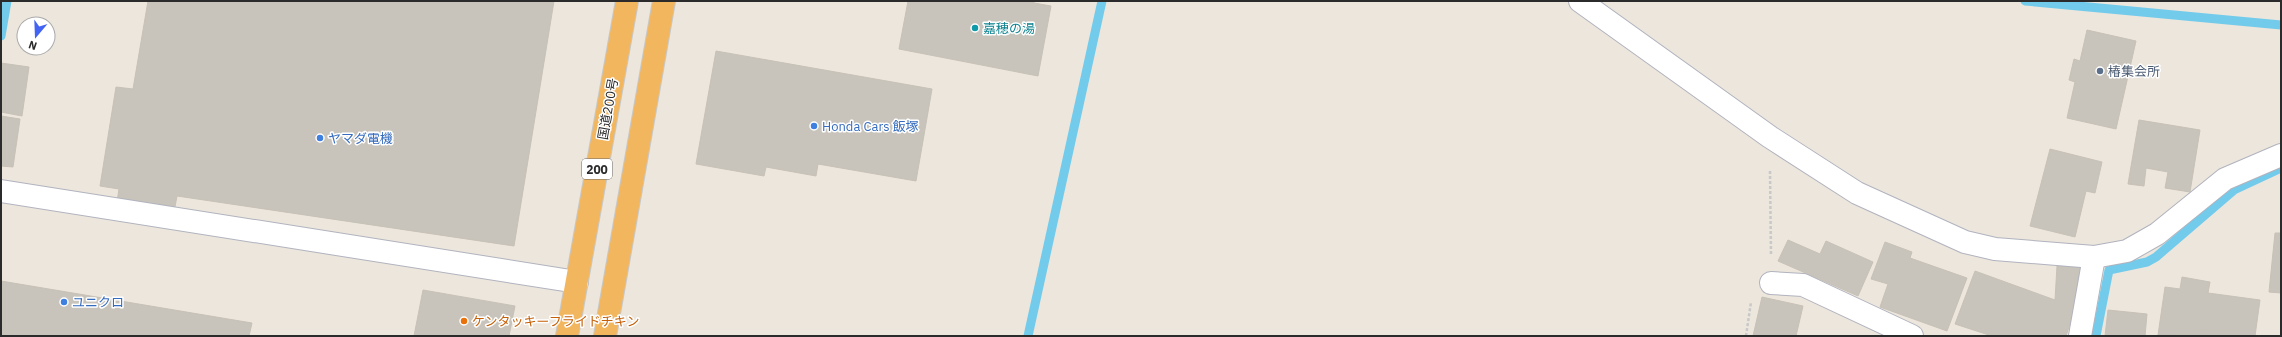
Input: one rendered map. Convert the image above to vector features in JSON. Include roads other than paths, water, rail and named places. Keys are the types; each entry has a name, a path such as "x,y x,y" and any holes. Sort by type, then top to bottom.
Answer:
{"highway":[{"name":"国道200号","path":"567,336 627,1"},
{"path":"605,336 664,1"}],"street":[{"path":"1580,1 1770,137 1857,193 1966,242 1995,249 2094,257 2127,250 2157,234 2225,179 2281,155"},
{"path":"1,191 577,282"},
{"path":"2080,336 2094,257"},
{"path":"1771,283 1803,285 1912,336"}],"waterway":[{"path":"1,36 7,1"},
{"path":"1028,336 1102,1"},
{"path":"2025,1 2281,25"},
{"path":"2096,336 2109,270 2147,262 2156,257 2234,190 2281,168"}],"place":[{"name":"嘉穂の湯","path":"975,28"},
{"name":"椿集会所","path":"2100,71"},
{"name":"Honda Cars 飯塚","path":"814,126"},
{"name":"ヤマダ電機","path":"320,138"},
{"name":"ユニクロ","path":"64,302"},
{"name":"ケンタッキーフライドチキン","path":"464,321"}]}
